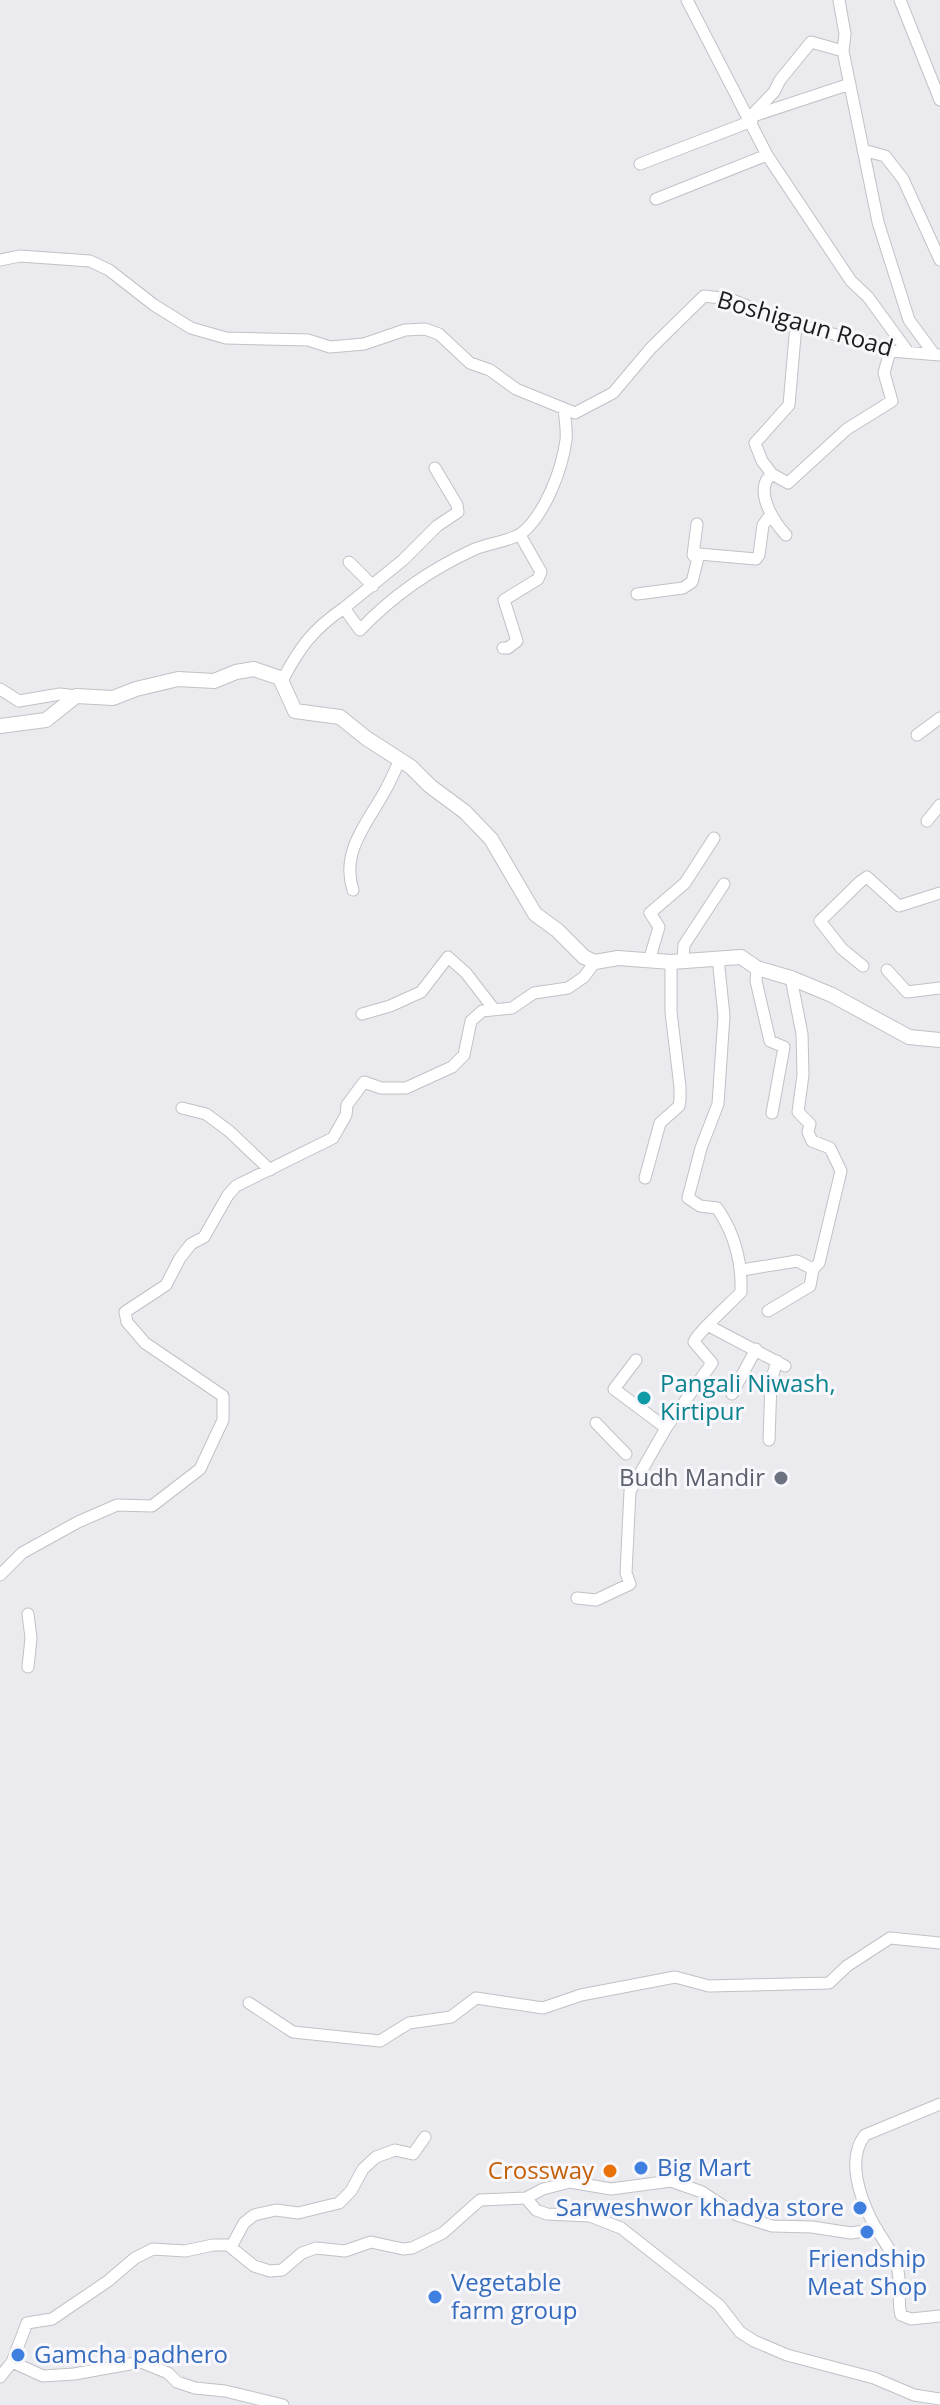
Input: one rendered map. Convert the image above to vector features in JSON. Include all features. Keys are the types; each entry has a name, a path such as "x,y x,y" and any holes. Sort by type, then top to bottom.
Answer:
{"street":[{"path":"687,0 767,155 851,281 868,297 908,352"},
{"path":"839,0 845,34 843,51 878,222 909,320 937,355"},
{"path":"900,0 940,100"},
{"path":"751,119 811,42 843,51"},
{"path":"640,164 751,119 850,84"},
{"path":"863,150 885,156 903,179 940,260"},
{"path":"656,199 767,155"},
{"path":"0,260 20,256 90,261 109,270 154,305 191,328 226,338 308,340 330,347 364,344 405,330 425,329 439,334 470,363 490,370 516,389 564,409 566,440 545,507 520,535 489,543 428,573 403,590 360,630 344,608"},
{"name":"Boshigaun Road","path":"564,409 575,413 583,411 613,393 651,348 704,296 730,299 796,325 890,351 937,355"},
{"path":"796,325 789,405 755,443 762,461 772,474 788,483 847,429 892,401 884,373 890,351"},
{"path":"0,689 19,701 60,694 113,698 156,683 178,679 214,681 254,669 282,681 297,652 319,625 373,586 437,526 458,512 435,468"},
{"path":"772,474 763,487 771,514 786,535"},
{"path":"697,524 695,557 699,554 756,559 763,525 771,514"},
{"path":"503,648 517,641 504,600 538,579 541,572 520,535"},
{"path":"637,594 688,586 692,582 699,554"},
{"path":"349,562 373,586"},
{"path":"280,678 295,711 340,717 400,760 485,832 507,862 522,895 535,914 557,930 584,957 595,962 618,958 677,961 741,957 757,968 832,995 909,1037 940,1040"},
{"path":"0,726 46,720 76,696"},
{"path":"917,735 940,718"},
{"path":"353,890 348,875 352,853 360,831 386,791 400,760"},
{"path":"927,821 940,805"},
{"path":"649,961 659,927 650,913 685,883 714,838"},
{"path":"863,966 842,949 820,921 851,891 867,877 899,906 940,893"},
{"path":"645,1178 660,1123 679,1106 680,1100 671,1012 677,961 724,884"},
{"path":"362,1014 421,992 448,957 466,973 493,1008"},
{"path":"577,1598 596,1600 630,1584 626,1573 628,1498 666,1428 712,1363 694,1339 741,1292 742,1270 730,1226 717,1208 700,1206 688,1198 701,1148 718,1104 724,1016 718,958"},
{"path":"0,1575 22,1553 78,1522 117,1505 152,1506 200,1469 223,1420 223,1396 145,1343 127,1322 125,1312 166,1285 180,1258 191,1244 204,1237 236,1186 333,1138 346,1115 347,1105 364,1082 381,1088 406,1088 452,1067 464,1055 471,1021 482,1011 512,1008 534,993 568,988 584,977 595,962"},
{"path":"757,968 756,981 770,1041 784,1047 772,1113"},
{"path":"887,970 907,992 940,988"},
{"path":"768,1311 810,1286 813,1269 819,1263 841,1171 830,1148 812,1141 808,1132 810,1124 798,1112 803,1075 802,1034 791,978"},
{"path":"182,1108 206,1114 270,1170"},
{"path":"742,1270 797,1261 813,1269"},
{"path":"709,1326 781,1364 771,1381 769,1440"},
{"path":"732,1394 756,1349"},
{"path":"636,1360 614,1389 666,1428"},
{"path":"596,1423 626,1454"},
{"path":"28,1614 31,1638 28,1667"},
{"path":"249,2003 293,2032 380,2041 409,2023 451,2017 476,1998 543,2008 581,1995 675,1977 709,1986 829,1983 847,1966 890,1938 940,1943"},
{"path":"940,2104 865,2135 854,2165 866,2209 897,2266 901,2284 901,2315 911,2319 940,2316"},
{"path":"231,2247 244,2223 254,2215 276,2210 298,2213 339,2203 351,2191 363,2169 376,2157 395,2150 413,2154 425,2137"},
{"path":"0,2377 12,2362 27,2323 52,2319 108,2281 135,2258 160,2248 185,2251 213,2245 231,2247 254,2266 270,2271 287,2268 302,2253 316,2248 345,2251 371,2242 412,2248 443,2233 480,2200 526,2198 543,2189 570,2182 611,2189 671,2181 702,2192 737,2215 772,2226 812,2227 851,2233 877,2229"},
{"path":"526,2198 536,2210 547,2214 590,2216 621,2228 719,2305 740,2332 754,2341 787,2355 874,2378 914,2395 940,2399"},
{"path":"12,2362 43,2376 74,2374 141,2362 168,2373 177,2382 195,2388 225,2391 283,2405"}],"place":[{"name":"Pangali Niwash, Kirtipur","path":"644,1398"},
{"name":"Budh Mandir","path":"781,1478"},
{"name":"Big Mart","path":"641,2168"},
{"name":"Crossway","path":"610,2171"},
{"name":"Sarweshwor khadya store","path":"860,2208"},
{"name":"Friendship Meat Shop","path":"867,2232"},
{"name":"Vegetable farm group","path":"435,2297"},
{"name":"Gamcha padhero","path":"18,2355"}]}
